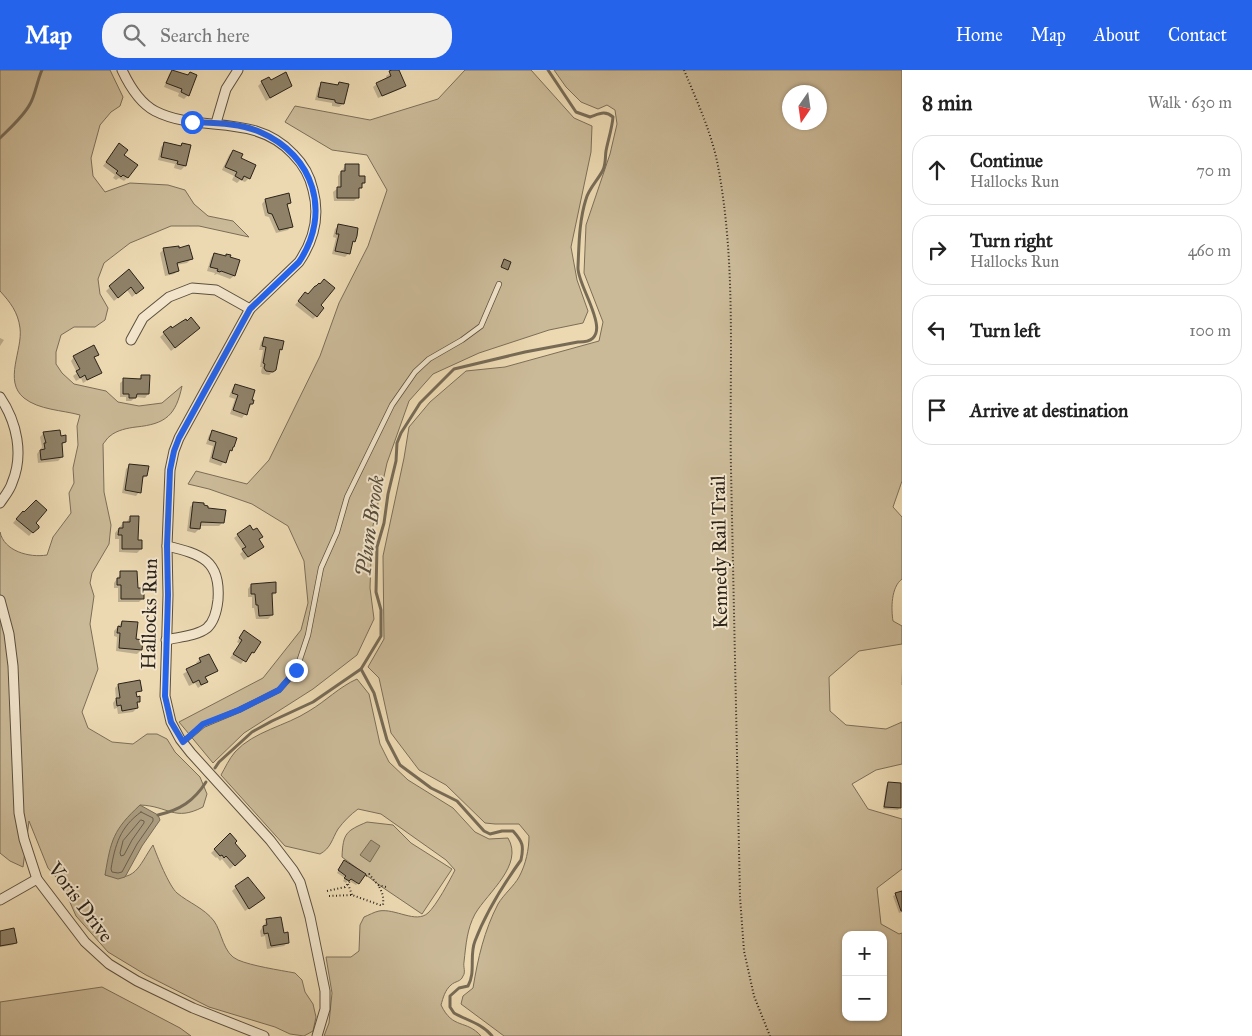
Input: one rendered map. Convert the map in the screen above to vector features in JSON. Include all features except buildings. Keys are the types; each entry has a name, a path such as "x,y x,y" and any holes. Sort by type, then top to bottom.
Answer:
{"street":[{"name":"Hallocks Run","path":"122,70 140,98 147,106 156,111 192,122 216,123 253,129 277,140 287,147 303,166 311,182 314,194 316,213 314,231 305,254 250,309 179,438 174,451 170,470 167,546 165,696 171,722 183,742 270,840 300,882 310,917 325,992 324,1009 317,1036"},
{"path":"216,123 226,89 238,70"},
{"path":"131,340 143,318 169,297 192,288 216,290 250,309"},
{"path":"0,397 14,423 18,444 17,463 12,483 0,503"},
{"path":"166,640 195,633 208,627 214,620 219,586 215,572 204,559 191,552 167,546"},
{"name":"Voris Drive","path":"0,600 9,634 13,666 19,813 24,839 37,879 84,942 115,968 137,981 194,1008 264,1036"},
{"path":"0,900 37,879"}],"lane":[{"path":"183,742 203,724 239,710 279,690 296,670 308,635 320,568 337,532 347,496 392,405 415,372 429,358 462,340 481,326 499,284"}],"path":[{"name":"Kennedy Rail Trail","path":"684,70 700,107 716,159 730,272 731,467 740,897 744,951 754,996 770,1036"},
{"path":"329,896 352,895 375,904 383,905 383,894 378,885 372,876 369,874 366,876"},
{"path":"327,891 348,884 351,880"},
{"path":"348,884 352,895"},
{"path":"378,885 386,887"}],"shaded area":[{"path":"0,70 110,70 123,97 120,106 111,112 100,125 91,158 93,176 105,192 130,183 168,185 185,190 194,204 208,216 233,221 249,237 199,226 171,226 130,243 104,263 98,279 100,294 108,308 105,320 95,327 74,327 61,335 56,352 56,364 62,373 74,384 106,391 118,402 139,406 162,403 182,386 180,396 173,411 168,416 146,426 119,431 109,437 103,444 104,492 111,525 109,544 92,573 90,583 94,596 90,624 98,669 82,712 88,728 112,742 133,744 147,734 157,734 167,739 175,752 200,777 207,794 203,807 185,813 140,805 105,875 123,877 130,875 139,866 153,845 170,884 177,893 206,913 214,921 226,948 233,957 266,968 295,973 302,980 305,992 313,1004 316,1017 313,1031 304,1036 290,1034 275,1027 209,1007 146,975 108,952 76,916 62,884 48,868 29,821 23,867 10,861 0,853 0,532 6,544 18,552 40,556 47,555 53,537 71,513 69,493 74,483 73,468 78,445 77,426 80,415 30,402 18,391 15,383 14,374 20,328 13,308 0,291"},
{"path":"465,70 531,70 574,118 592,126 591,152 571,247 577,280 588,311 583,323 549,330 479,353 433,374 409,401 387,463 372,530 370,588 374,619 357,655 313,689 244,733 213,763 179,722 263,678 301,630 308,603 304,561 288,526 252,504 188,484 196,471 247,484 269,460 320,356 339,303 368,246 387,190 367,155 332,150 285,122 295,106 370,120 438,99"},
{"path":"554,70 902,70 902,481 893,507 902,517 902,579 894,593 892,610 893,621 902,626 902,644 859,651 829,677 830,711 846,725 886,729 902,722 902,764 876,770 852,784 868,809 902,819 902,869 877,888 881,924 899,934 902,933 902,1036 504,1036 461,1004 463,996 473,988 482,945 493,914 500,900 517,880 524,867 529,836 519,824 485,823 446,785 419,770 391,733 379,678 368,667 384,639 383,556 409,427 430,402 466,371 505,367 599,341 603,322 584,273 586,225 610,154 617,124 615,110 607,105 598,109 581,102 566,87"},
{"path":"357,679 369,694 380,744 389,762 408,780 453,808 475,832 489,839 508,838 512,848 508,868 472,920 466,943 464,974 461,979 447,989 441,1005 450,1018 481,1036 324,1036 329,1023 332,993 326,957 351,957 359,951 360,925 364,917 373,913 385,911 418,917 428,913 439,899 455,870 446,860 381,814 358,809 338,829 324,852 320,854 285,846 221,775 235,752 251,739 300,716"},
{"path":"367,822 393,825 411,843 452,869 422,914 342,857 343,843 347,834 354,828"},
{"path":"102,987 180,1028 191,1036 0,1036 0,1002"}],"water":[{"path":"140,805 158,815 160,820 142,846 125,877 118,879 105,875 109,853 115,836 124,822"},
{"path":"371,840 380,846 370,862 360,855"}],"waterway":[{"path":"0,138 16,122 32,101 42,70"},
{"name":"Plum Brook","path":"492,1036 479,1025 454,1013 450,1007 450,996 459,988 468,986 472,975 472,952 475,941 495,899 521,860 522,844 513,831 490,834 484,831 457,801 431,788 400,765 387,740 374,693 361,669 381,636 381,610 376,592 377,547 384,523 388,494 396,461 397,443 401,433 420,403 454,369 525,352 590,340 596,333 593,312 579,276 580,233 587,195 604,168 613,117 605,113 590,117 576,112 548,70"},
{"path":"215,768 219,762 252,732 313,702 361,669"},
{"path":"158,815 186,804 206,782"}],"route":[{"path":"192,122 216,123 253,129 277,140 287,147 303,166 311,182 316,213 314,231 305,254 250,309 179,438 174,451 170,470 167,546 168,595 165,696 171,722 183,742 203,724 239,710 279,690 296,670"}]}
